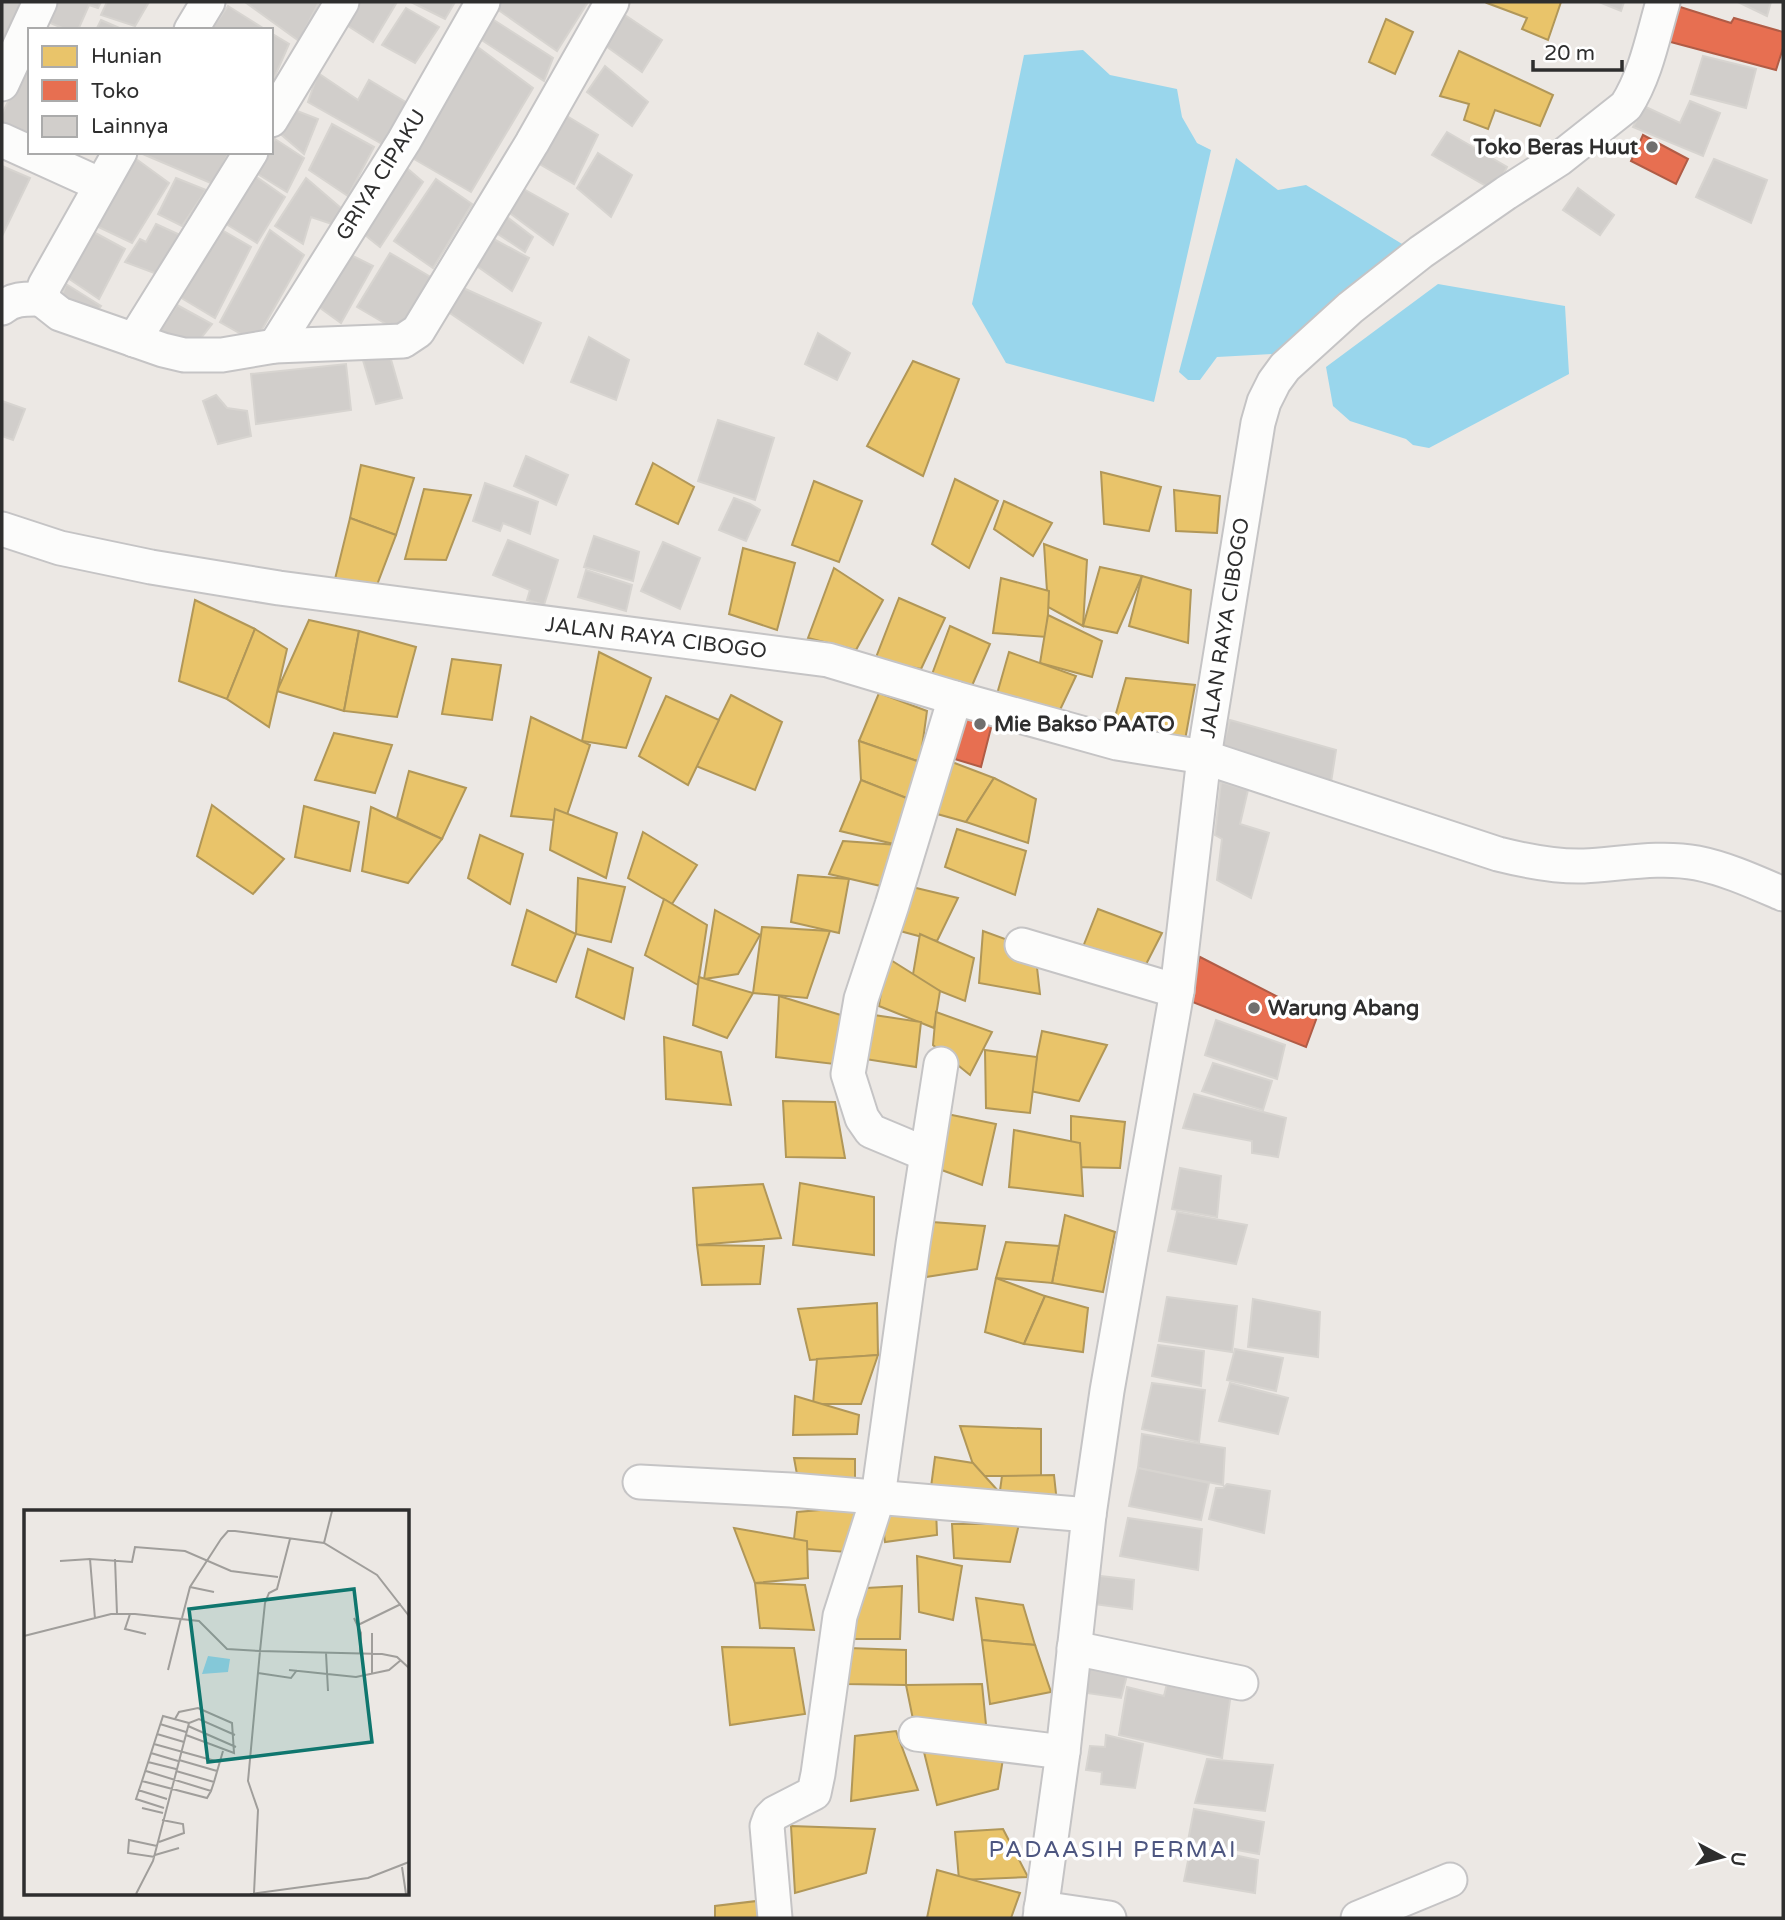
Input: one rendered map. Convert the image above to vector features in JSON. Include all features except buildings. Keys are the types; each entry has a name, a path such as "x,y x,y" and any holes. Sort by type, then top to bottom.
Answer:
{"street":[{"path":"2,84 40,2"},
{"path":"192,28 208,2"},
{"path":"273,117 342,2"},
{"name":"GRIYA CIPAKU","path":"275,346 404,141 483,2"},
{"path":"2,308 9,302 41,299 60,314 184,355 222,355 275,346 403,341 418,331 612,2"},
{"name":"JALAN RAYA CIBOGO","path":"2,529 71,551 279,588 828,660 1117,743 1204,757 1258,423 1273,382 1285,367 1350,308 1411,260 1559,159 1626,106 1634,94 1643,70 1663,2"},
{"path":"2,140 28,152"},
{"path":"33,154 101,185"},
{"path":"41,299 51,273 119,154"},
{"path":"134,340 250,154"},
{"path":"926,1154 871,1131 862,1118 848,1074 861,999 955,698"},
{"path":"1109,1918 1041,1913 1063,1752 1089,1515 1107,1391 1177,991 1204,757 1498,854 1535,863 1582,866 1672,860 1697,863 1741,876 1783,894"},
{"path":"1022,946 1177,991"},
{"path":"775,1918 767,1826 775,1813 814,1793 840,1616 878,1497 941,1064"},
{"path":"640,1482 878,1497 1089,1515"},
{"path":"1074,1648 1241,1683"},
{"path":"916,1734 1063,1752"},
{"path":"1364,1917 1450,1880"}],"water":[{"path":"1083,50 1110,75 1177,89 1182,117 1197,143 1211,150 1154,402 1006,363 972,304 1024,55"},
{"path":"1236,158 1278,190 1306,185 1407,247 1283,349 1273,354 1217,357 1200,380 1188,380 1179,372"},
{"path":"1438,284 1565,306 1569,374 1429,448 1413,445 1406,439 1350,421 1333,406 1326,367"}],"place":[{"name":"Toko Beras Huut","path":"1652,147"},
{"name":"Mie Bakso PAATO","path":"980,724"},
{"name":"Warung Abang","path":"1254,1008"}],"district":[{"name":"PADAASIH PERMAI","path":"1113,1850"}]}
